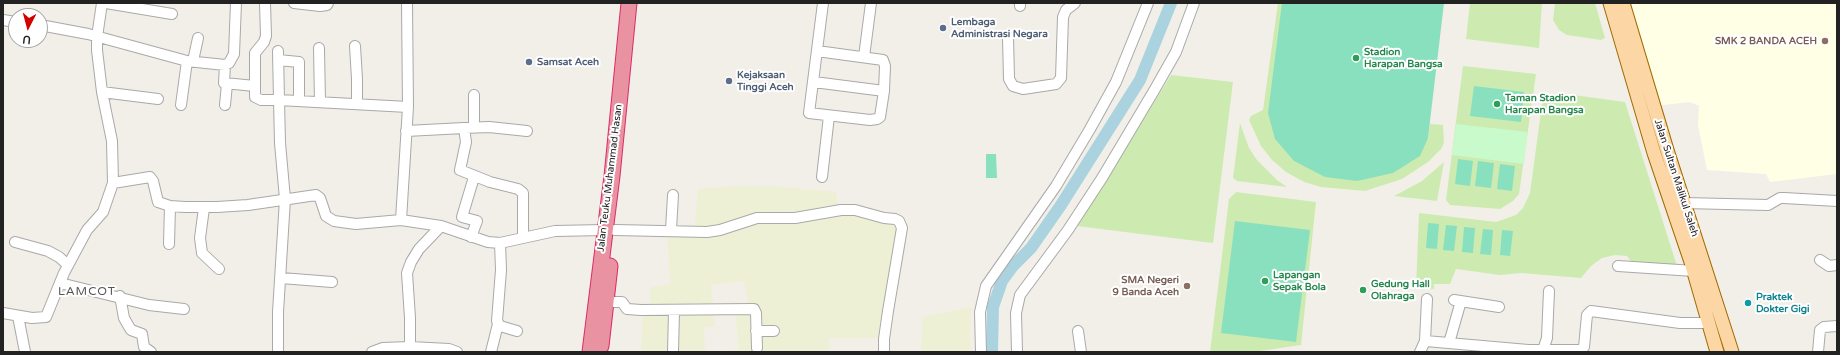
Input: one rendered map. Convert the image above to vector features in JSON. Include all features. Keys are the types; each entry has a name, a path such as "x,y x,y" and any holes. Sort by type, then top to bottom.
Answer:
{"highway":[{"name":"Jalan Teuku Muhammad Hasan","path":"616,176 629,3"},
{"name":"Jalan Teuku Muhammad Hasan","path":"590,352 609,230 638,3"},
{"name":"Jalan Teuku Muhammad Hasan","path":"600,352 607,302 609,230"}],"main road":[{"name":"Jalan Sultan Malikul Saleh","path":"1610,3 1654,153 1695,264 1732,352"},
{"name":"Jalan Sultan Malikul Saleh","path":"1623,3 1684,203 1708,323 1717,352"},
{"path":"1654,153 1667,150"}],"street":[{"path":"3,313 32,318 46,317 68,265 87,230 103,212 113,183 112,141 102,92 97,37 102,3"},
{"path":"106,3 172,14"},
{"path":"48,27 97,37 190,61 225,65 229,64 234,54 236,3"},
{"path":"266,3 266,36 264,42 256,53 255,97 258,99 408,107"},
{"path":"294,3 320,6 327,5 328,3"},
{"path":"401,220 408,107 407,3"},
{"path":"817,51 880,58 885,63 884,91 880,117 877,119 829,116 809,113 823,3"},
{"path":"864,56 871,3"},
{"path":"1008,37 1009,79 1013,86 1023,89 1056,84 1061,78 1063,16 1066,10 1075,3"},
{"path":"980,352 980,312 986,286 1056,186 1090,129 1116,82 1148,3"},
{"path":"1017,352 1016,313 1020,294 1068,230 1102,178 1176,52 1194,3"},
{"path":"181,105 190,61 198,38"},
{"path":"355,46 357,104"},
{"path":"319,48 320,102"},
{"path":"278,352 280,278 285,199 279,129 278,56 299,62 299,101"},
{"path":"224,105 227,84 224,83 225,65"},
{"path":"814,82 884,91"},
{"path":"227,84 255,86"},
{"path":"102,92 158,99"},
{"path":"474,95 469,128 460,168 464,173 474,177 518,189 524,193 523,238"},
{"path":"822,176 829,116"},
{"path":"406,131 469,128 527,131"},
{"path":"113,183 150,177 153,181 158,202 170,206 204,208 248,205 285,199 318,196 326,216 334,221 356,224 401,220 441,226 488,242 500,243 555,231 671,230 707,232 720,230 757,218 795,218 855,210 899,221 902,228 888,311 884,339 884,352"},
{"path":"471,237 477,221 462,217 474,177"},
{"path":"671,230 673,195"},
{"path":"1684,203 1768,205 1780,198 1837,201"},
{"path":"169,244 170,206"},
{"path":"204,208 200,238 202,253 219,269"},
{"path":"410,348 407,273 411,262 419,249 441,226"},
{"path":"15,242 48,251 59,257 68,265"},
{"path":"491,352 498,324 501,270 500,243"},
{"path":"1820,260 1829,266 1837,265"},
{"path":"1618,266 1695,264"},
{"path":"280,278 332,282"},
{"path":"60,283 120,296 149,305 184,309"},
{"path":"1544,350 1547,338 1549,291"},
{"path":"120,296 124,318 131,330 142,334 144,347 151,352"},
{"path":"1420,352 1425,341 1427,299"},
{"path":"1449,343 1457,300 1499,307"},
{"path":"607,302 622,302 628,309 674,311 754,309 756,313 757,348"},
{"path":"674,311 674,352"},
{"path":"1425,341 1513,350 1580,350 1583,348 1586,318 1588,313 1591,311 1680,323 1708,323"},
{"path":"18,316 25,352"},
{"path":"498,324 504,328 517,331"},
{"path":"1818,352 1820,330 1824,327 1837,326"},
{"path":"756,331 774,331"},
{"path":"1078,331 1081,352"},
{"path":"372,352 383,348 449,349 457,352"}],"shaded area":[{"path":"1616,3 1837,3 1837,174 1770,182 1766,174 1707,170 1698,125 1699,106 1690,102 1645,107"},
{"path":"739,186 782,187 836,192 839,211 878,221 896,221 900,233 879,338 829,338 829,352 722,352 739,349 735,309 749,308 744,281 711,285 715,326 704,328 705,352 641,352 643,314 649,313 651,287 670,284 667,229 694,232 698,189"},
{"path":"971,307 970,352 921,352 923,317"}],"green space":[{"path":"1278,3 1284,3 1428,138 1430,124 1443,125 1444,143 1441,149 1428,162 1402,179 1365,191 1321,187 1304,182 1286,172 1272,160 1261,146 1249,120 1251,116 1263,110"},
{"name":"Stadion Harapan Bangsa","path":"1282,3 1444,3 1428,138 1420,156 1393,173 1357,181 1325,177 1294,161 1275,139 1268,113"},
{"path":"1470,3 1542,3 1539,48 1466,39"},
{"path":"1555,3 1595,3 1605,38 1601,40 1567,35 1559,30 1553,20"},
{"path":"1463,66 1536,74 1519,194 1513,201 1500,209 1450,205 1446,200"},
{"path":"1171,75 1233,82 1213,243 1077,226"},
{"name":"Taman Stadion Harapan Bangsa","path":"1474,86 1524,92 1521,122 1470,116"},
{"path":"1559,93 1625,102 1677,266 1632,263 1627,256 1615,255 1602,258 1591,266 1581,278 1521,273 1500,275 1456,269 1450,284 1434,284 1434,289 1416,288 1419,213 1496,222 1516,215 1523,208 1530,193 1542,104"},
{"path":"1240,123 1249,148 1257,160 1277,180 1287,187 1237,181 1233,178"},
{"path":"1456,124 1528,132 1524,164 1452,155"},
{"path":"986,154 996,154 997,178 986,178"},
{"path":"1458,159 1473,161 1470,186 1455,184"},
{"path":"1478,161 1494,163 1491,188 1475,186"},
{"path":"1444,162 1437,201 1394,196 1422,181"},
{"path":"1500,164 1515,166 1512,191 1497,189"},
{"name":"Lapangan Sepak Bola","path":"1236,192 1316,202 1301,345 1253,352 1210,352 1229,199"},
{"name":"Lapangan Sepak Bola","path":"1235,221 1310,230 1296,342 1221,333"},
{"path":"1428,223 1439,224 1437,249 1426,248"},
{"path":"1446,225 1457,226 1454,251 1443,250"},
{"path":"1464,227 1475,228 1473,253 1462,252"},
{"path":"1483,229 1493,230 1491,255 1480,254"},
{"path":"1502,230 1513,231 1510,256 1500,255"}],"waterway":[{"path":"992,352 993,307 1002,281 1013,266 1031,248 1061,205 1140,80 1171,3"}],"place":[{"name":"Lembaga Administrasi Negara","path":"943,28"},
{"name":"SMK 2 BANDA ACEH","path":"1825,41"},
{"name":"Stadion Harapan Bangsa","path":"1356,58"},
{"name":"Samsat Aceh","path":"529,62"},
{"name":"Kejaksaan Tinggi Aceh","path":"729,81"},
{"name":"Taman Stadion Harapan Bangsa","path":"1497,104"},
{"name":"Lapangan Sepak Bola","path":"1265,281"},
{"name":"SMA Negeri 9 Banda Aceh","path":"1187,286"},
{"name":"Gedung Hall Olahraga","path":"1363,290"},
{"name":"Praktek Dokter Gigi","path":"1748,303"}],"district":[{"name":"LAMCOT","path":"87,292"}]}
